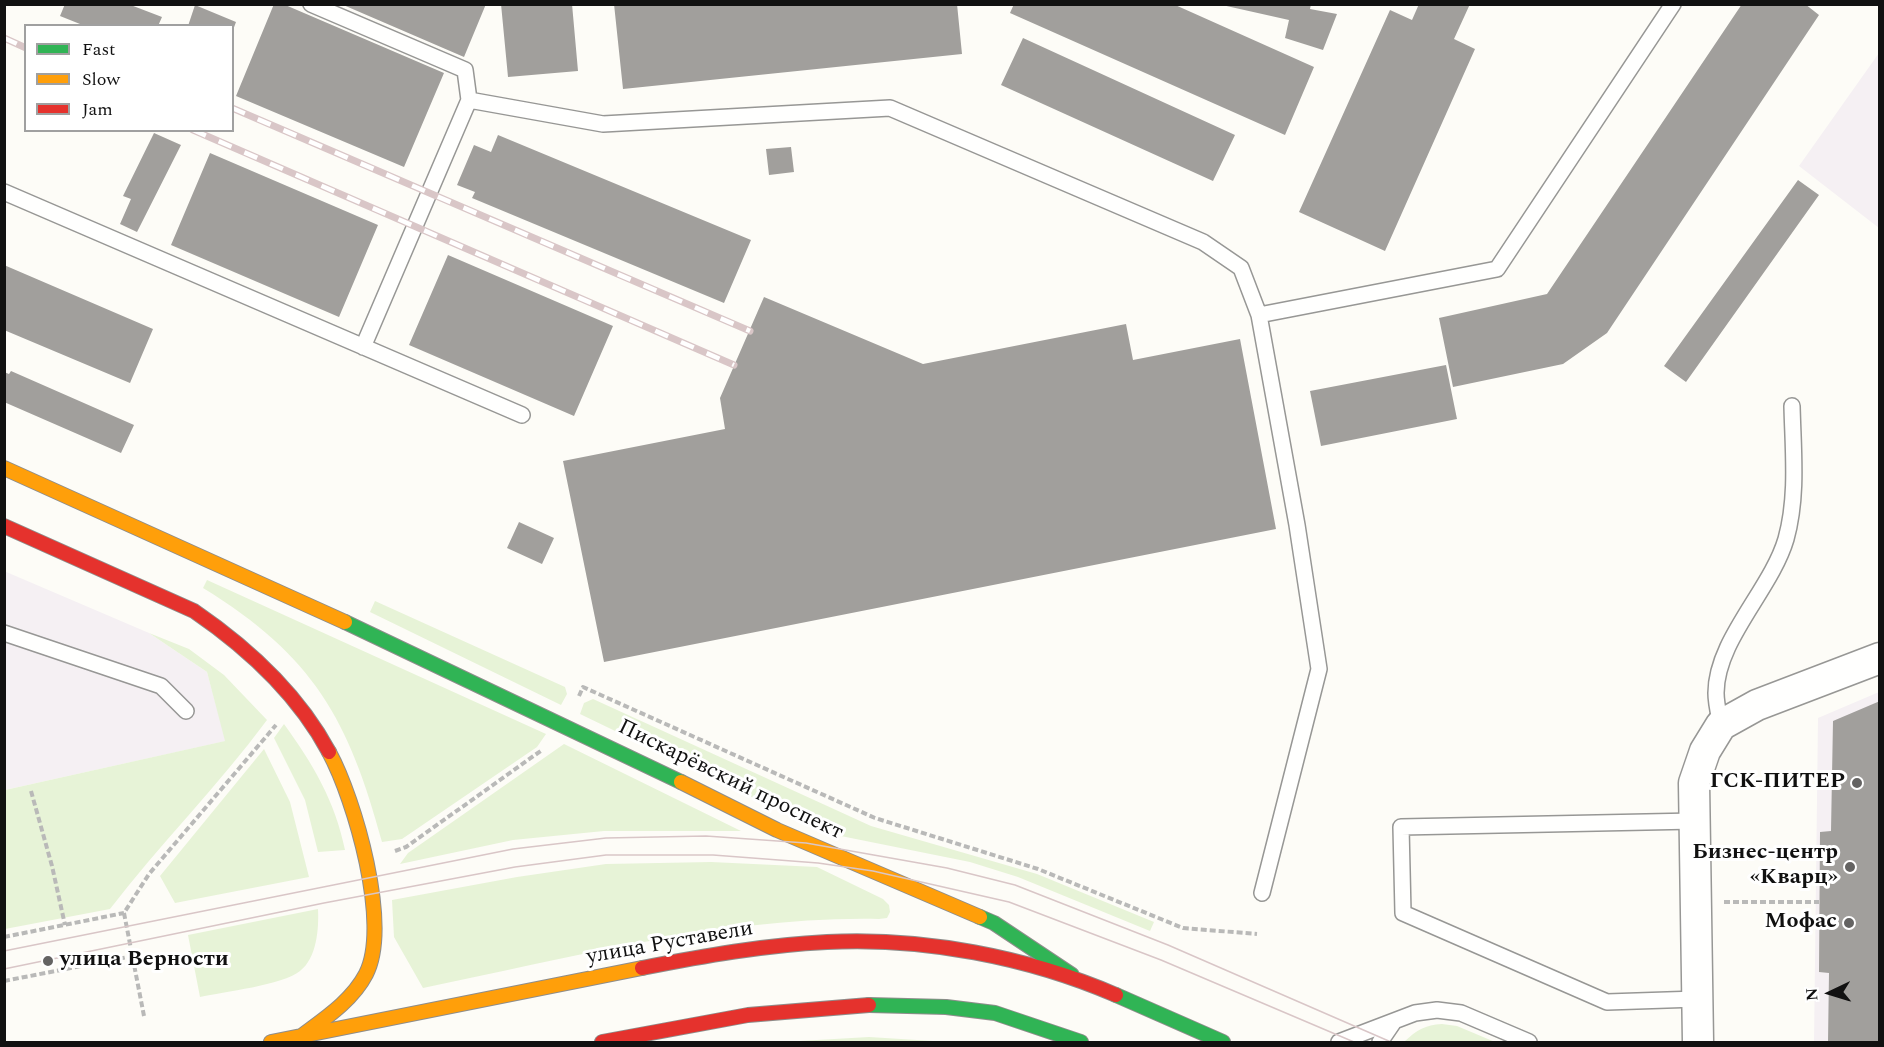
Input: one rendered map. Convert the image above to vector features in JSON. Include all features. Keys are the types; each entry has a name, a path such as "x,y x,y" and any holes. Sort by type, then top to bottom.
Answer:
{"main road":[{"name":"Пискарёвский проспект","path":"4,468 214,561 587,735 777,830 994,923 1078,980 1223,1042"},
{"path":"4,526 194,610 250,652 296,702 335,763 369,876 377,930 372,961 360,985 344,1004 300,1037"},
{"name":"улица Руставели","path":"271,1042 723,954 828,942 918,945 1006,960 1078,980"},
{"path":"602,1042 684,1025 827,1004 915,1004 997,1014 1081,1042"}],"street":[{"path":"1698,1042 1694,783 1705,751 1721,725 1757,705 1880,658"}],"lane":[{"path":"311,4 465,70 469,100 363,347"},
{"path":"1259,315 1497,269 1673,4"},
{"path":"469,100 603,124 890,108 1203,242 1241,268 1259,315 1297,525 1319,669 1262,893"},
{"path":"4,192 522,415"},
{"path":"1721,725 1716,693 1724,657 1777,563 1786,537 1794,487 1792,406"},
{"path":"4,633 161,686 186,711"},
{"path":"1695,821 1401,827 1401,848 1403,914 1607,1002 1697,999"},
{"path":"1339,1042 1394,1023 1415,1013 1437,1010 1461,1013 1529,1042"},
{"path":"1380,1042 1394,1023"}],"path":[{"path":"579,696 583,687 875,818 1038,869 1183,928 1257,934"},
{"path":"4,938 124,912 149,874 278,723"},
{"path":"394,851 406,848 546,747"},
{"path":"32,791 65,925"},
{"path":"1737,902 1819,902"},
{"path":"124,912 144,1016"},
{"path":"4,981 133,956"}],"shaded area":[{"path":"1879,53 1879,228 1799,166"},
{"path":"4,571 149,633 207,672 226,741 5,790"},
{"name":"Бизнес-центр «Кварц»","path":"1879,692 1879,1042 1814,1042 1818,718"}],"green space":[{"path":"207,580 546,734 537,747 402,839 382,842 356,760 322,695 300,666 273,639 241,613 203,588"},
{"path":"375,601 565,687 567,694 561,705 370,612"},
{"path":"149,633 189,649 224,675 267,720 110,909 5,929 5,790 225,741 207,672"},
{"path":"593,699 871,826 1037,874 1154,922 1150,931 1018,877 970,862 826,833 580,714 584,703"},
{"path":"284,724 322,784 341,832 345,850 318,852 305,800 274,738"},
{"path":"564,744 741,831 604,831 513,840 400,864 408,853"},
{"path":"264,749 290,802 309,877 175,903 160,876"},
{"path":"711,862 817,867 883,899 889,905 890,912 887,918 879,919 764,924 649,941 423,988 394,937 392,900 517,877 606,864"},
{"path":"318,909 317,934 313,951 300,971 267,984 200,997 188,935"},
{"path":"1442,1024 1457,1026 1495,1042 1405,1041 1422,1029"},
{"path":"869,1037 949,1042 782,1042"}],"building":[{"path":"65,4 128,4 162,17 159,24 80,24 60,16"},
{"path":"274,4 283,4 444,73 404,167 236,96"},
{"path":"341,4 486,4 464,57"},
{"path":"501,4 572,4 578,71 508,77"},
{"path":"614,4 957,4 962,54 623,89"},
{"path":"1014,4 1173,4 1314,67 1285,135 1010,13"},
{"path":"1311,4 1310,9 1337,14 1323,50 1285,38 1289,20 1222,5"},
{"path":"1419,4 1470,4 1454,39 1475,49 1385,251 1299,212 1390,10 1412,20"},
{"path":"1742,4 1805,4 1819,15 1607,333 1563,364 1453,387 1439,318 1547,294"},
{"path":"195,5 236,22 234,27 234,24 189,24"},
{"path":"1023,38 1235,135 1213,181 1001,85"},
{"path":"154,133 181,145 137,232 120,224 131,199 123,196"},
{"path":"498,135 751,240 724,303 472,198 475,192 457,185 474,145 491,152"},
{"path":"791,147 794,172 769,175 766,149"},
{"path":"210,153 378,225 339,317 171,245"},
{"path":"1798,180 1819,195 1686,382 1664,366"},
{"path":"448,255 613,326 574,416 409,345"},
{"path":"4,265 153,329 130,383 4,330"},
{"path":"764,297 923,364 1126,324 1133,360 1240,339 1276,529 604,662 563,461 725,429 720,398"},
{"path":"1446,365 1457,419 1321,446 1310,391"},
{"path":"11,371 134,425 121,453 4,402 4,372 9,374"},
{"path":"519,522 554,538 542,564 507,548"},
{"name":"Бизнес-центр «Кварц»","path":"1880,701 1880,1042 1828,1042 1829,973 1819,972 1820,832 1831,831 1833,721"}],"tram line":[{"path":"4,951 513,849 606,838 706,836 806,843 947,868 1015,885 1168,945 1391,1042"},
{"path":"4,969 324,903 515,867 606,855 713,855 818,863 873,871 1009,902 1161,960 1354,1042"}],"railway":[{"path":"4,38 24,47"},
{"path":"234,109 750,331"},
{"path":"198,132 734,365"}],"traffic: fast":[{"path":"345,622 681,782"},
{"path":"980,917 994,923 1072,975"},
{"path":"1116,995 1223,1042"},
{"path":"869,1005 946,1007 995,1013 1081,1042"}],"traffic: slow":[{"path":"4,468 345,622"},
{"path":"300,1037 337,1009 353,993 366,974 373,952 372,895 367,863 349,800 329,752"},
{"path":"681,782 777,830 980,917"},
{"path":"271,1042 642,968"}],"traffic: jam":[{"path":"4,526 194,611 234,640 270,674 302,711 329,752"},
{"path":"642,968 757,948 827,942 900,943 975,952 1011,960 1047,970 1116,995"},
{"path":"602,1042 748,1015 869,1005"}],"place":[{"name":"ГСК-ПИТЕР","path":"1857,783"},
{"name":"Бизнес-центр «Кварц»","path":"1850,867"},
{"name":"Мофас","path":"1849,923"},
{"name":"улица Верности","path":"48,961"}]}
